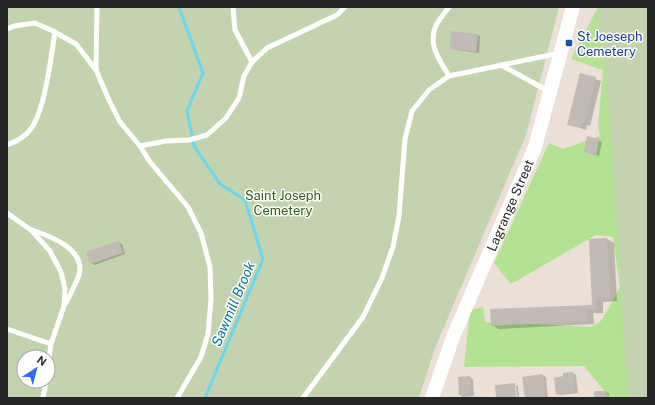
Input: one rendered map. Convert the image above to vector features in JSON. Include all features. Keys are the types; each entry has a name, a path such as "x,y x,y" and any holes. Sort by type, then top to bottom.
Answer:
{"main road":[{"name":"Lagrange Street","path":"432,398 438,375 453,337 535,147 573,7"}],"lane":[{"path":"96,70 97,7"},
{"path":"233,7 235,30 252,62"},
{"path":"140,146 166,141 189,140 207,135 226,118 239,98 244,76 252,62 267,48 337,15 346,7"},
{"path":"449,7 435,28 433,41 435,52 450,76"},
{"path":"7,29 14,26 35,23 76,44 96,70 120,122 140,146 150,162 188,207 201,233 210,267 211,299 208,334 201,357 177,398"},
{"path":"7,146 30,130 37,115 44,92 55,32"},
{"path":"303,398 363,317 382,278 393,246 399,216 405,139 412,111 429,90 450,76 561,52"},
{"path":"501,65 551,92"},
{"path":"7,213 31,230 50,252 61,272 64,289 64,306"},
{"path":"31,230 53,237 68,247 78,259 79,274 64,306 50,349"},
{"path":"7,329 51,344"}],"green space":[{"name":"Saint Joseph Cemetery","path":"7,7 559,7 526,135 435,348 419,398 7,398"},
{"path":"598,7 648,7 648,398 610,398 584,366 464,367 470,310 483,307 485,322 591,327 602,320 620,287 613,237 596,235 511,284 494,263 549,143 563,149 600,136 598,127 603,70 571,59"},
{"path":"598,7 648,7 648,398 628,398 610,120"}],"building":[{"path":"451,31 478,34 476,52 450,49"},
{"path":"580,73 596,77 585,123 582,123 581,128 567,125"},
{"path":"587,136 599,139 596,155 584,152"},
{"path":"607,238 610,298 596,299 597,310 587,310 587,321 491,326 490,309 592,305 589,239"},
{"path":"119,241 123,253 90,264 86,252"},
{"path":"573,372 575,392 556,394 554,378 563,376 563,373"},
{"path":"543,374 545,397 525,398 522,377"},
{"path":"470,376 471,395 459,395 458,377"},
{"path":"515,383 516,398 496,398 495,385"},
{"path":"594,391 606,391 606,398 594,398"}],"waterway":[{"name":"Sawmill Brook","path":"179,7 203,73 187,111 194,146 220,184 245,200 263,259 205,398"}],"place":[{"name":"St Joeseph Cemetery","path":"569,43"}]}
